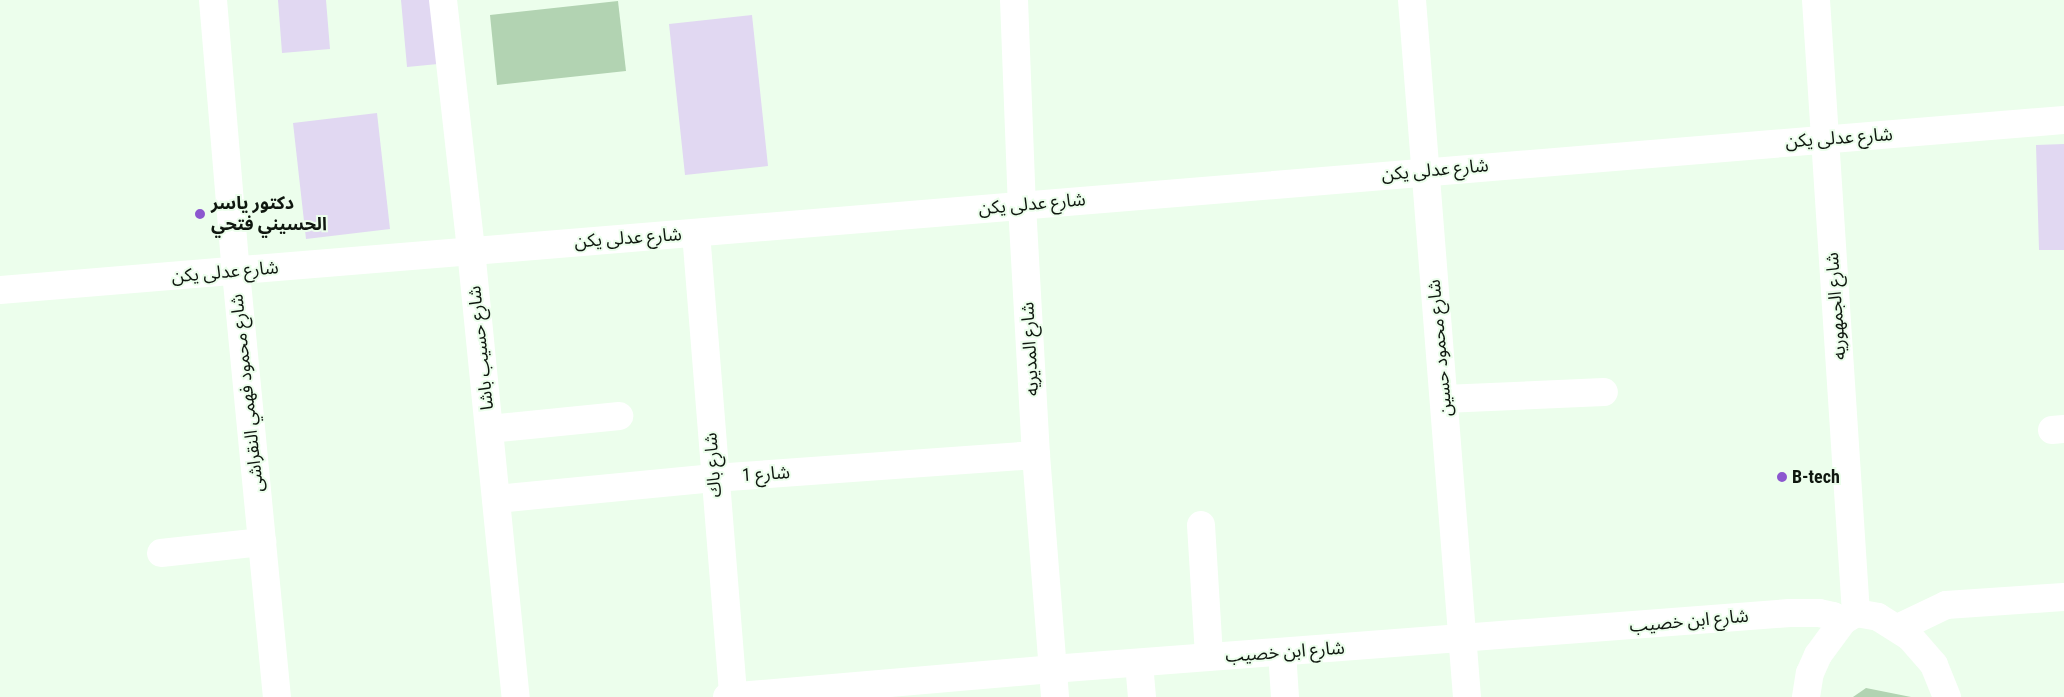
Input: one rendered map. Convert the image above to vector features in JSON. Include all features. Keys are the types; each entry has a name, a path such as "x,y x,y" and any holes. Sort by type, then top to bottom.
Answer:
{"street":[{"name":"شارع محمود فهمي النقراشى","path":"213,0 236,272 277,697"},
{"name":"شارع حسيب باشا","path":"443,0 471,250 516,697"},
{"name":"شارع المديريه","path":"1014,0 1022,204 1036,455 1055,697"},
{"name":"شارع محمود حسين","path":"1412,0 1467,697"},
{"name":"شارع الجمهوريه","path":"1816,0 1850,617"},
{"name":"شارع عدلى يكن","path":"0,290 236,272 471,250 696,233 1022,204 2064,120"},
{"name":"شارع باك","path":"696,233 714,478 733,697"},
{"path":"1444,399 1604,392"},
{"path":"489,430 619,416"},
{"name":"شارع 1","path":"496,499 714,478 1036,455"},
{"path":"1201,525 1209,657"},
{"path":"160,553 262,542"},
{"path":"1898,628 1946,605 2064,597"},
{"name":"شارع ابن خصيب","path":"727,697 1052,669 1790,613 1878,617 1910,636 1934,665 1947,697"},
{"path":"1806,697 1810,673 1818,655 1850,617"},
{"path":"1282,652 1285,697"},
{"path":"1139,663 1142,697"}],"green space":[{"path":"618,1 626,71 497,85 490,15"},
{"path":"1866,688 1911,697 1853,697"}],"building":[{"path":"278,0 326,0 330,49 282,53"},
{"path":"401,0 433,0 438,64 407,67"},
{"path":"752,15 768,166 685,175 669,24"},
{"path":"377,113 390,229 306,239 293,123"},
{"path":"2064,144 2064,250 2039,250 2036,145"}],"place":[{"name":"دكتور ياسر الحسيني فتحي","path":"200,214"},
{"name":"B-tech","path":"1782,477"}]}
